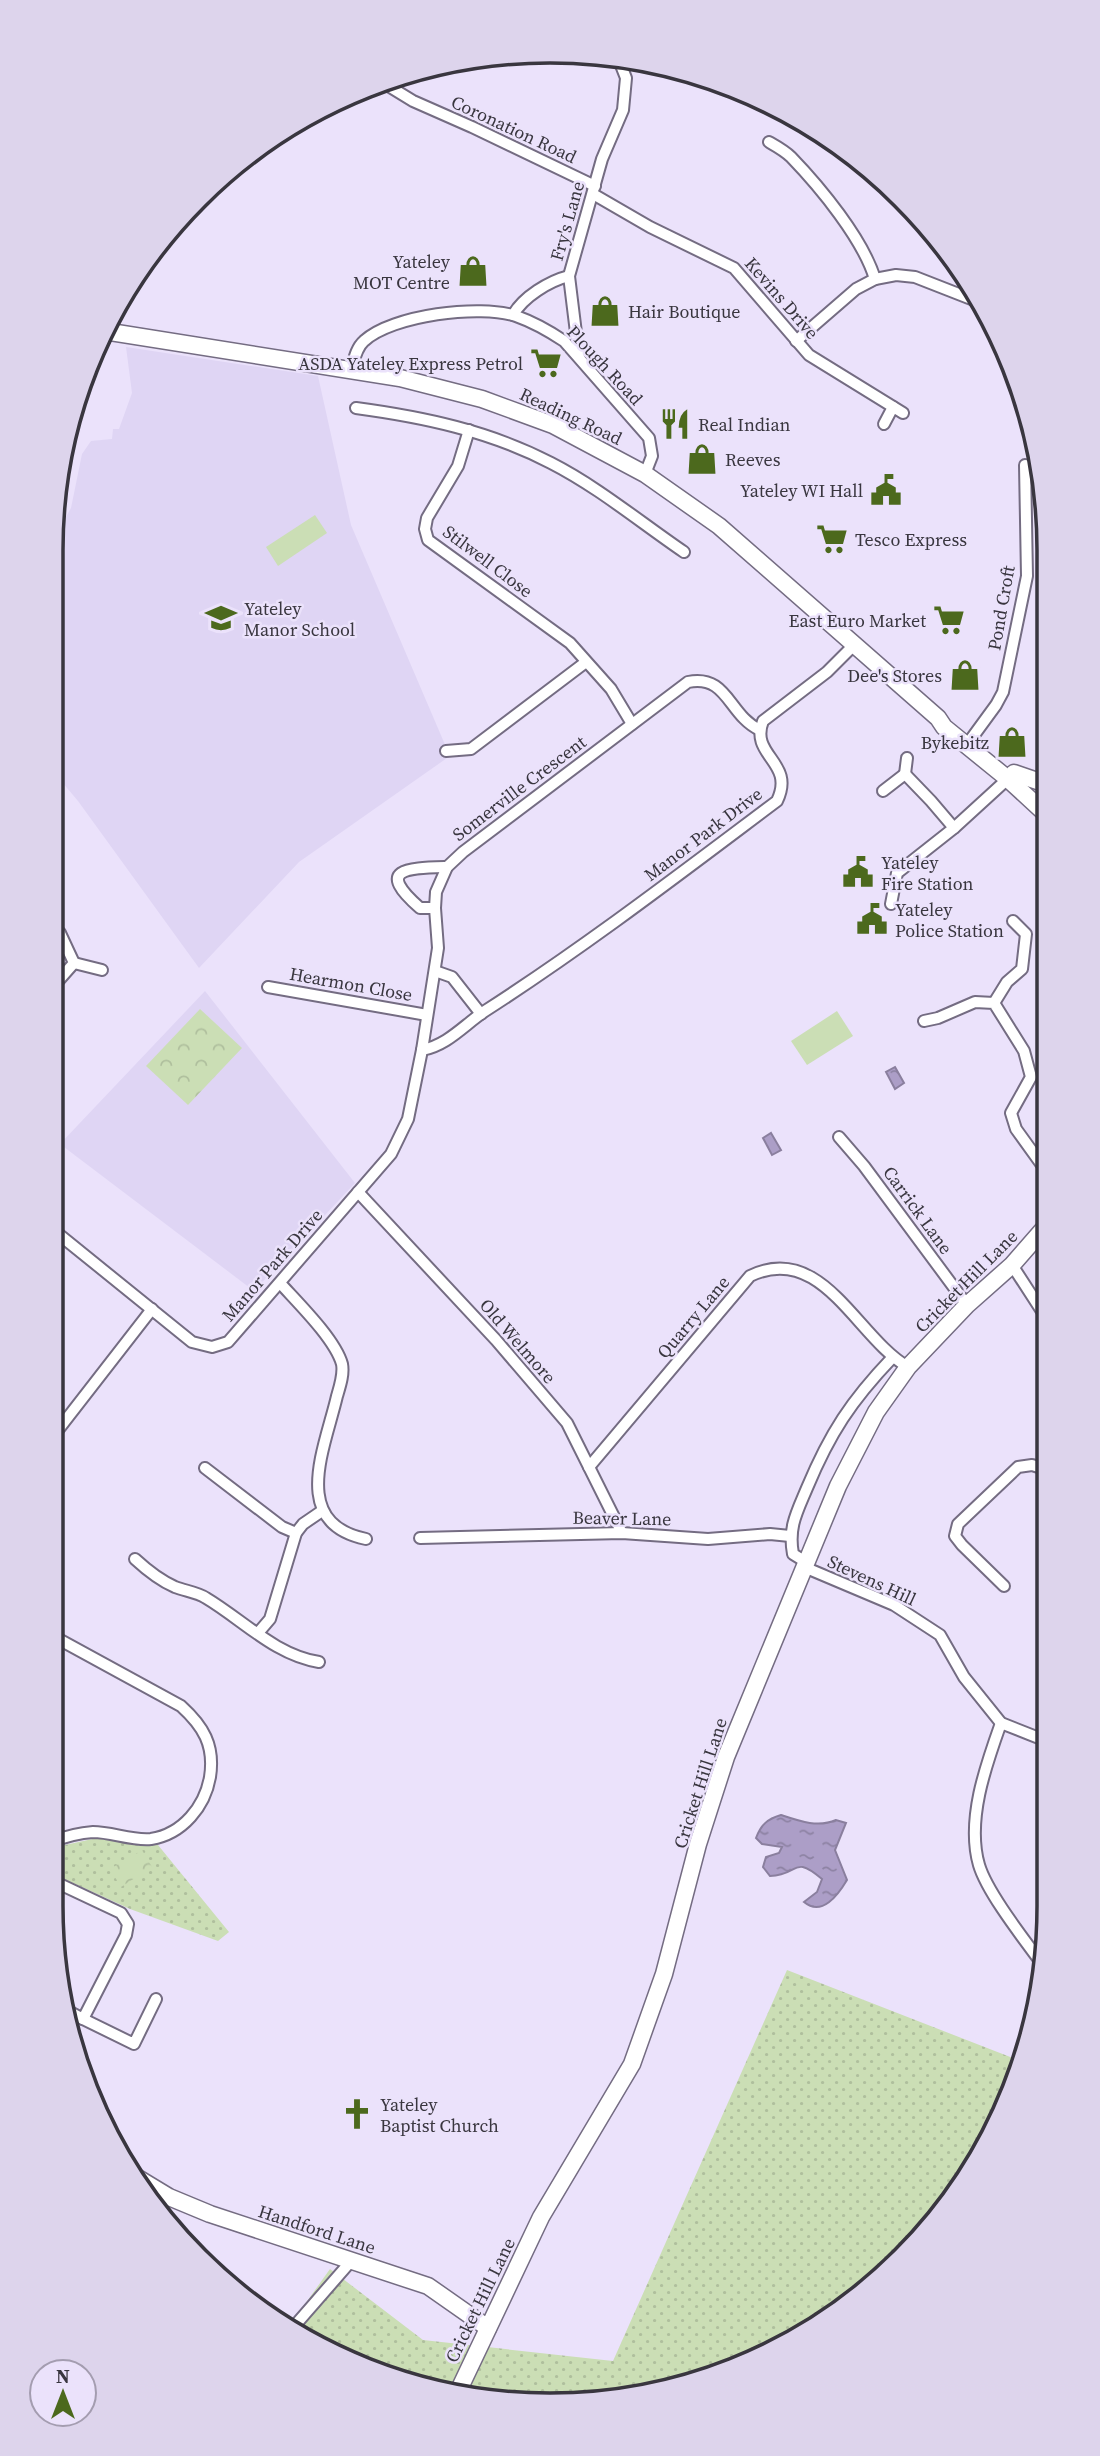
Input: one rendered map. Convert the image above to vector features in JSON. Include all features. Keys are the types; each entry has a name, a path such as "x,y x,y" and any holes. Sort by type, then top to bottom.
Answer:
{"street":[{"name":"Fry's Lane","path":"579,357 569,276 602,159 622,110 626,78 622,68"},
{"name":"Coronation Road","path":"393,89 594,190"},
{"path":"769,142 790,155 832,207 862,248 875,279"},
{"name":"Kevins Drive","path":"594,190 650,227 734,268 809,355 903,413"},
{"path":"796,341 856,289 875,279 896,275 915,277 966,297"},
{"name":"Fry's Lane","path":"513,315 519,304 556,280 569,276"},
{"name":"Plough Road","path":"351,370 362,342 394,324 434,314 475,312 513,315 564,341 649,438 652,456 645,474"},
{"name":"Reading Road","path":"114,333 429,384 521,412 584,440 645,474 719,526 938,718 948,720 969,742 1037,793"},
{"path":"884,424 893,407"},
{"path":"356,408 400,414 469,430 523,449 581,480 684,552"},
{"name":"Stilwell Close","path":"469,430 458,466 427,518 425,529 428,540 570,643 611,689 632,724"},
{"name":"Pond Croft","path":"969,742 1003,692 1027,576 1025,465"},
{"path":"760,730 764,721 827,672 854,645"},
{"path":"446,751 471,750 586,663"},
{"name":"Somerville Crescent","path":"422,1050 438,948 436,892 447,867 463,852 688,682 701,679 716,684 747,724 760,730"},
{"name":"Manor Park Drive","path":"63,1238 192,1342 212,1347 228,1342 391,1154 408,1119 422,1050 437,1047 481,1014 532,982 777,801 783,790 783,778 763,746 760,730"},
{"path":"883,791 905,774 907,758"},
{"path":"905,774 954,828"},
{"path":"891,904 898,873 954,828 1011,776 1037,782"},
{"name":"Reading Road","path":"1011,776 1037,804"},
{"path":"435,908 420,908 400,891 398,881 402,872 408,868 447,867"},
{"path":"994,1003 1007,982 1022,969 1026,934 1013,921"},
{"path":"63,938 74,963"},
{"path":"74,963 102,970"},
{"path":"63,975 74,963"},
{"path":"435,971 452,978 481,1014"},
{"name":"Hearmon Close","path":"268,987 427,1016"},
{"path":"924,1021 975,1002 994,1003"},
{"path":"994,1003 1024,1051 1031,1077 1011,1113 1016,1129 1037,1158"},
{"name":"Carrick Lane","path":"839,1137 864,1166 967,1305"},
{"name":"Old Welmore","path":"358,1192 496,1340 567,1423 622,1533"},
{"name":"Cricket Hill Lane","path":"461,2385 541,2217 632,2064 664,1974 698,1843 726,1757 838,1486 876,1412 908,1367 967,1305 1012,1265 1037,1236"},
{"path":"1012,1265 1037,1304"},
{"name":"Quarry Lane","path":"589,1467 750,1276 761,1271 792,1270 814,1277 828,1288 892,1358 908,1367"},
{"path":"280,1283 336,1348 343,1367 316,1483 322,1511 342,1531 366,1539"},
{"path":"63,1424 152,1309"},
{"path":"805,1564 793,1554 790,1536 824,1446 854,1401 892,1358"},
{"path":"1004,1586 955,1536 958,1524 1018,1466 1037,1467"},
{"path":"205,1468 282,1527 296,1533"},
{"path":"258,1633 270,1619 296,1533 303,1524 322,1511"},
{"name":"Beaver Lane","path":"420,1538 622,1533 708,1539 770,1534 790,1536"},
{"path":"135,1559 151,1574 176,1587 204,1596 281,1649 304,1660 319,1662"},
{"name":"Stevens Hill","path":"805,1564 894,1605 940,1635 964,1676 1001,1723"},
{"path":"63,1642 181,1706 198,1721 207,1739 212,1766 208,1788 196,1814 169,1833 151,1839 91,1832 63,1839"},
{"path":"1035,1953 988,1885 979,1865 976,1820 982,1777 1001,1723 1037,1737"},
{"path":"63,1886 121,1913 128,1924 126,1936 83,2019"},
{"path":"76,2015 134,2045 156,1999"},
{"name":"Handford Lane","path":"153,2187 209,2214 428,2286 488,2328"},
{"path":"297,2323 352,2260"}],"shaded area":[{"name":"Yateley Manor School","path":"126,347 318,376 351,525 446,747 447,758 299,862 199,968 63,783 64,521 71,508 82,454 91,441 112,439 113,429 119,429 132,393"},
{"path":"205,991 355,1183 254,1291 63,1146 63,1141"}],"green space":[{"path":"315,515 327,533 278,566 266,547"},
{"path":"200,1009 242,1048 188,1105 146,1066"},
{"path":"837,1011 853,1036 807,1065 791,1041"},
{"path":"97,1838 129,1844 158,1845 229,1932 218,1941 130,1909 63,1878 63,1845"},
{"path":"142,1850 152,1867 121,1887 110,1869"},
{"path":"787,1970 1012,2058 1000,2092 972,2150 936,2202 894,2250 871,2272 821,2311 765,2343 707,2367 645,2384 614,2389 550,2393 486,2389 455,2384 393,2367 335,2343 294,2320 330,2269 423,2340 613,2361"}],"water":[{"path":"895,1067 904,1083 895,1089 886,1072"},
{"path":"771,1133 781,1150 772,1155 763,1138"},
{"path":"781,1815 808,1823 836,1820 846,1823 835,1850 847,1880 834,1898 823,1906 811,1906 804,1902 817,1892 822,1879 812,1872 800,1867 770,1876 763,1867 766,1857 779,1853 782,1847 762,1844 756,1838 765,1823"}],"place":[{"name":"Yateley MOT Centre","path":"473,271"},
{"name":"Hair Boutique","path":"605,311"},
{"name":"ASDA Yateley Express Petrol","path":"546,363"},
{"name":"Real Indian","path":"675,424"},
{"name":"Reeves","path":"702,459"},
{"name":"Yateley WI Hall","path":"886,490"},
{"name":"Tesco Express","path":"832,539"},
{"name":"Yateley Manor School","path":"221,618"},
{"name":"East Euro Market","path":"949,620"},
{"name":"Dee's Stores","path":"965,675"},
{"name":"Bykebitz","path":"1012,742"},
{"name":"Yateley Fire Station","path":"858,872"},
{"name":"Yateley Police Station","path":"872,919"},
{"name":"Yateley Baptist Church","path":"357,2114"}]}
